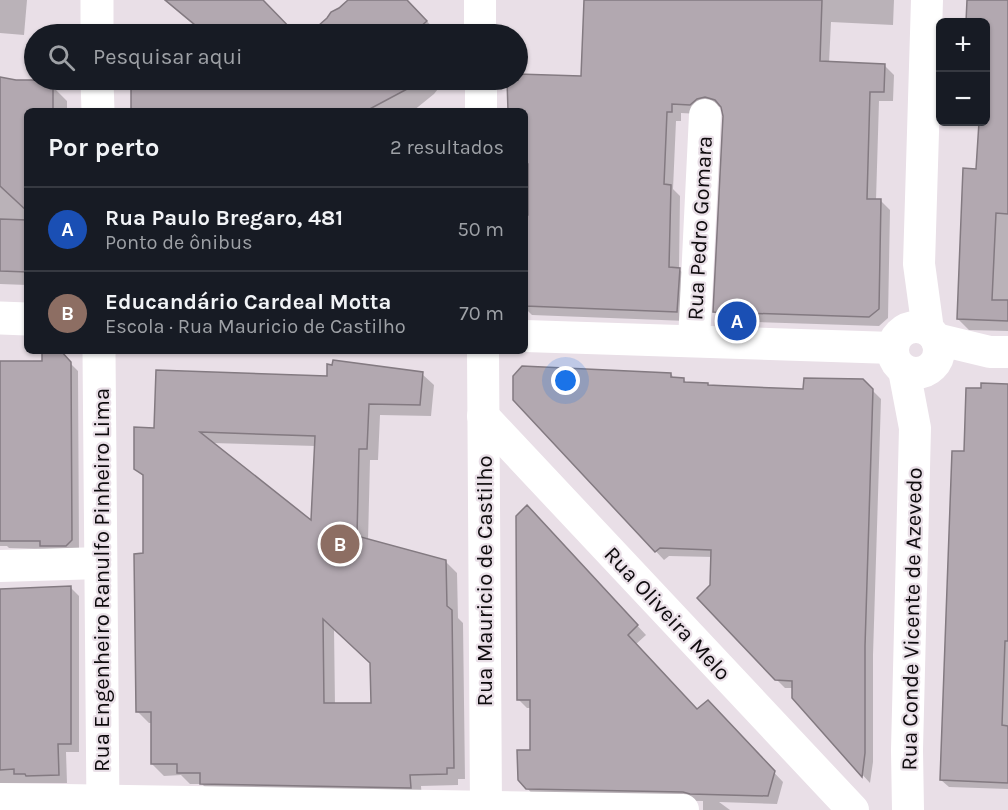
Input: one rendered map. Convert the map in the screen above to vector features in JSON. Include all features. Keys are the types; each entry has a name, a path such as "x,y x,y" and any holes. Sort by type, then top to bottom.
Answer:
{"street":[{"path":"97,0 97,24"},
{"path":"480,0 480,24"},
{"name":"Rua Conde Vicente de Azevedo","path":"908,810 907,750 927,0"},
{"path":"97,90 98,108"},
{"path":"481,90 481,108"},
{"name":"Rua Pedro Gomara","path":"694,342 705,115"},
{"path":"0,318 24,319"},
{"path":"528,336 999,352"},
{"name":"Rua Engenheiro Ranulfo Pinheiro Lima","path":"99,354 103,805"},
{"name":"Rua Mauricio de Castilho","path":"483,354 486,808"},
{"name":"Rua Oliveira Melo","path":"483,416 853,810"},
{"path":"0,566 101,563"},
{"path":"0,799 103,805 683,810"}],"building":[{"path":"165,0 263,0 286,24 194,24"},
{"path":"348,0 407,0 427,21 424,24 320,24 331,12"},
{"path":"584,0 822,0 820,61 885,64 884,92 870,92 867,199 881,199 879,309 869,317 713,312 723,116 721,107 715,100 705,97 697,99 690,105 672,104 672,112 667,112 664,184 671,185 669,267 680,268 677,312 528,306 528,108 508,108 507,90 528,90 528,74 581,76"},
{"path":"967,0 1008,0 1008,214 996,213 992,300 1008,300 1008,321 957,319 963,168 976,169 979,126 990,126 990,18 966,18"},
{"path":"0,77 24,80 24,90 53,90 53,108 24,108 24,208 0,186"},
{"path":"131,90 405,90 372,108 131,108"},
{"path":"0,219 24,220 24,272 0,271"},
{"path":"42,354 64,354 71,362 72,540 66,546 40,546 40,541 0,541 0,361 42,361"},
{"path":"333,360 423,372 420,405 369,404 367,449 359,449 357,536 446,560 447,606 452,610 454,768 447,768 447,774 410,775 411,788 200,784 200,773 177,773 177,764 151,764 151,712 136,712 134,554 143,553 143,475 134,469 134,427 154,428 156,370 327,376 327,364 332,365","holes":["200,432 315,436 311,520","323,619 370,663 371,703 324,703"]},
{"path":"522,366 671,373 671,377 684,378 684,382 776,388 803,389 804,378 863,379 873,389 865,646 865,753 862,777 792,698 792,681 775,680 697,598 710,585 711,550 660,548 655,552 513,400 513,376"},
{"path":"981,383 1008,384 1008,641 1005,641 1002,725 1008,726 1008,783 940,780 952,451 964,451 966,388 981,388"},
{"path":"527,505 638,625 628,635 697,709 708,700 775,771 768,796 526,789 518,780 517,750 530,750 530,700 517,700 516,516"},
{"path":"71,586 71,744 58,744 59,775 26,776 25,774 14,774 14,769 0,770 0,589"}],"place":[{"name":"Rua Paulo Bregaro, 481","path":"737,321"},
{"name":"Educandário Cardeal Motta","path":"340,544"}]}
